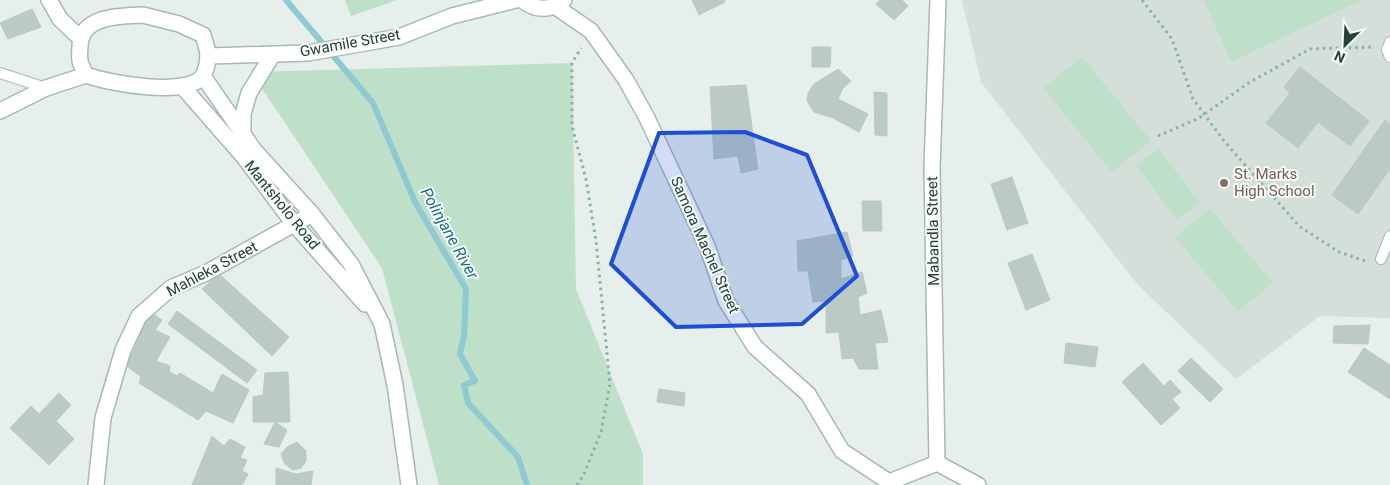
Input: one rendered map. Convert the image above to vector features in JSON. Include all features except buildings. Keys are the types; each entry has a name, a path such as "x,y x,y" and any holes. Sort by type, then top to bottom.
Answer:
{"street":[{"path":"48,0 60,19 80,38"},
{"name":"Gwamile Street","path":"209,56 308,53 335,49 399,37 452,16 516,0"},
{"path":"522,0 536,8 560,3"},
{"name":"Mabandla Street","path":"937,463 932,168 938,0"},
{"name":"Samora Machel Street","path":"560,3 591,31 626,80 646,116 707,246 726,301 755,346 808,394 842,451 889,484 937,463"},
{"path":"0,111 46,88 86,75 102,81 142,87 182,86 195,82 204,76 209,56 203,35 179,24 143,15 106,18 90,25 80,38 79,62 86,75"},
{"path":"243,134 243,114 249,93 273,54"},
{"name":"Mantsholo Road","path":"204,76 254,150 312,214 350,264 382,324 395,385 409,485"},
{"name":"Mantsholo Road","path":"182,86 244,158 294,224 382,324"},
{"name":"Mahleka Street","path":"96,485 103,418 123,350 139,316 171,288 206,273 312,214"},
{"path":"937,463 978,485"}],"lane":[{"path":"0,73 46,88"},
{"path":"1378,262 1390,236"}],"path":[{"path":"1142,0 1172,39 1194,99 1224,141 1299,226 1339,252 1378,262"},
{"path":"577,485 584,474 601,432 610,384 596,241 586,179 572,126 572,63 591,31"},
{"path":"1158,136 1199,118 1250,82 1310,49 1389,49"}],"highlighted area":[{"path":"745,132 807,155 857,276 802,324 676,327 611,264 659,133"}],"shaded area":[{"name":"St. Marks High School","path":"962,0 1390,0 1390,318 1320,316 1236,379 1137,284 981,82"}],"green space":[{"path":"345,0 397,0 351,16"},
{"path":"1204,0 1362,0 1231,62"},
{"path":"1082,57 1151,141 1112,172 1043,88"},
{"path":"572,63 576,289 643,454 643,485 439,485 382,268 251,72"},
{"path":"1158,148 1200,203 1177,220 1136,165"},
{"path":"1210,208 1273,283 1238,312 1175,237"}],"waterway":[{"name":"Polinjane River","path":"286,0 373,103 415,202 466,289 464,336 460,354 475,381 464,385 468,403 518,457 527,485"}],"place":[{"name":"St. Marks High School","path":"1224,183"}]}
